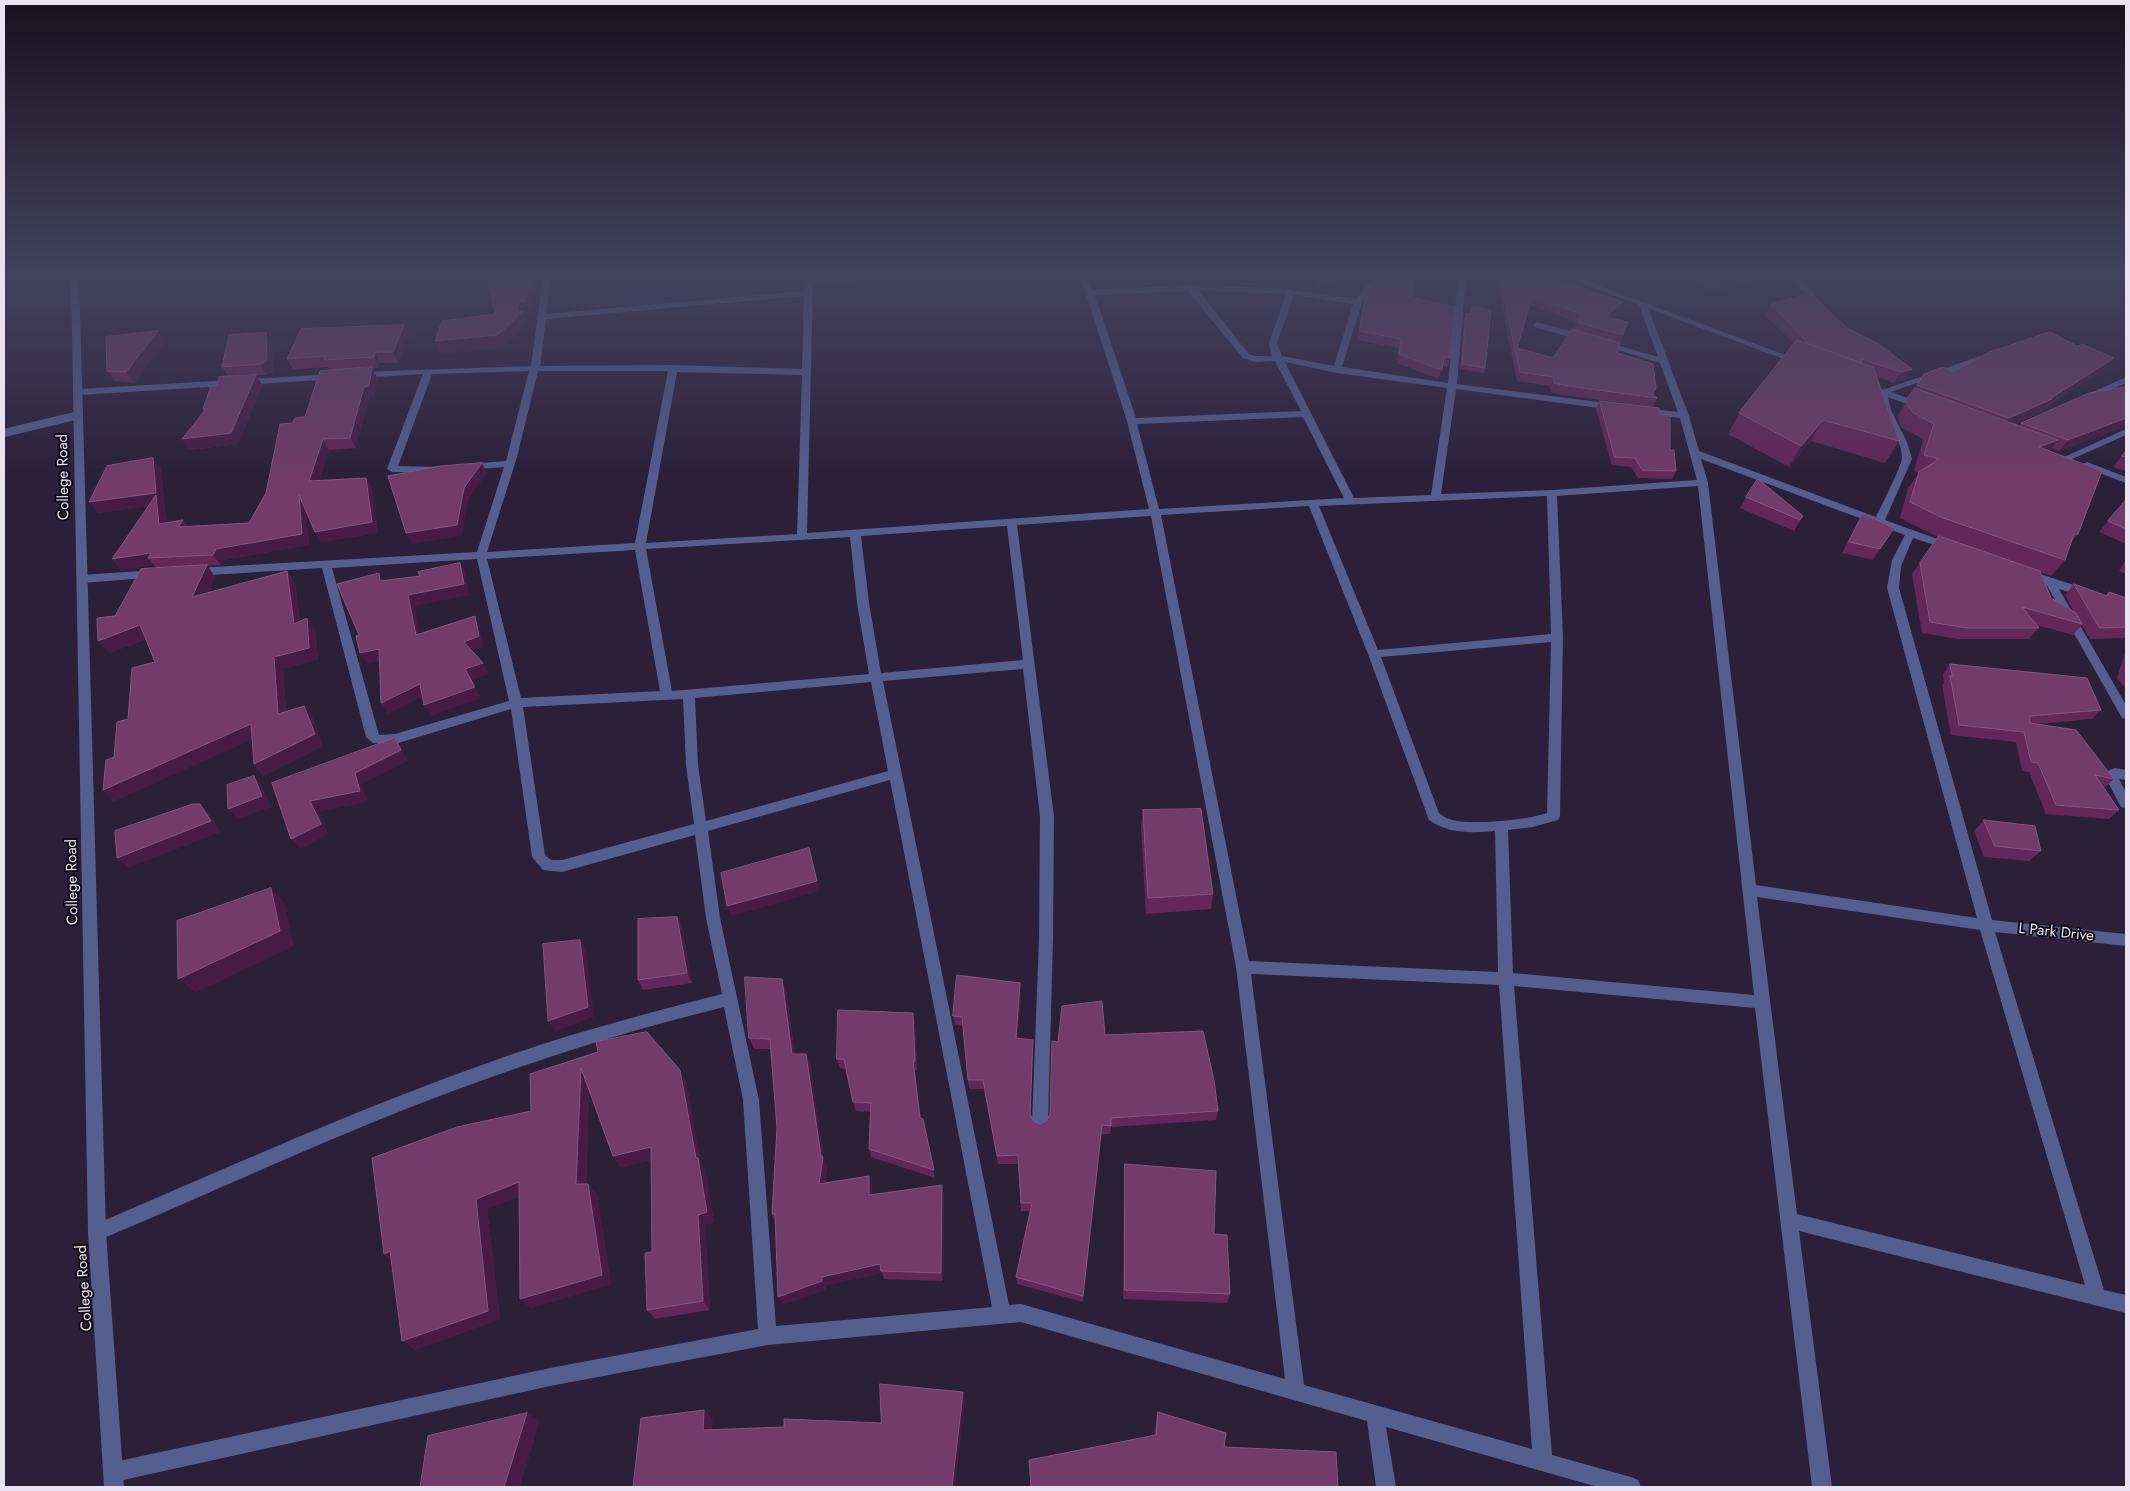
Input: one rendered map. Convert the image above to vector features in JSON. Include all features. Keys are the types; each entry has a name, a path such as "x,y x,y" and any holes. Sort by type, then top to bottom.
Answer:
{"street":[{"name":"College Road","path":"77,346 97,1232 114,1480"},
{"path":"538,346 535,367 509,464 481,555 516,703 539,857 548,866 562,866 894,774"},
{"path":"802,537 806,346"},
{"path":"1108,346 1132,421 1155,512 1243,967 1296,1391"},
{"path":"1238,346 1246,356 1256,360 1279,358 1337,370 1684,416"},
{"path":"1275,346 1279,358 1351,501"},
{"path":"1337,370 1345,346"},
{"path":"1436,497 1456,346"},
{"path":"1611,346 1663,360"},
{"path":"1658,346 1684,416 1703,483 1762,1002 1822,1487"},
{"path":"1755,346 1809,365"},
{"path":"1882,392 1990,356"},
{"path":"79,392 429,371 535,367 673,368 804,372"},
{"path":"668,695 640,546 673,368"},
{"path":"429,371 392,469 402,471 509,464"},
{"path":"2072,403 2126,380"},
{"path":"1855,382 1928,408"},
{"path":"1879,522 1907,459 1904,448 1884,407 1882,392"},
{"path":"1132,421 1307,414"},
{"path":"2126,432 2063,456 2126,480"},
{"path":"1695,453 1958,550"},
{"path":"82,579 802,537 1155,512 1351,501 1552,493 1703,483"},
{"path":"1313,503 1374,654 1434,816 1451,825 1501,825 1544,820 1553,816 1557,637 1552,493"},
{"path":"1012,523 1047,817 1046,939 1040,1124"},
{"path":"855,533 863,603 894,774 1002,1314"},
{"path":"1911,534 1898,554 1893,577 1893,588 1986,925 2097,1297"},
{"path":"326,564 372,737 378,740 395,739 516,703 689,694 1029,664"},
{"path":"2013,569 2098,597"},
{"path":"2050,582 2126,715"},
{"path":"1374,654 1557,637"},
{"path":"689,694 692,765 713,918 751,1100 768,1336"},
{"path":"2126,775 2114,773 2110,775 2126,803"},
{"path":"1501,825 1506,979 1543,1462"},
{"name":"L Park Drive","path":"1750,890 1986,925 2126,940"},
{"path":"1243,967 1506,979 1762,1002"},
{"path":"97,1232 304,1144 501,1066 677,1011 730,999"},
{"path":"1788,1220 2126,1304"},
{"path":"114,1480 550,1377 768,1336 1021,1313 1631,1487"},
{"path":"1375,1414 1386,1487"}],"lane":[{"path":"4,433 79,415"}],"building":[{"path":"106,346 147,346 126,372 107,371"},
{"path":"227,346 266,346 267,361 260,364 222,367"},
{"path":"293,346 396,346 393,352 375,352 374,357 324,360 325,356 287,359"},
{"path":"1400,346 1451,346 1450,358 1444,357 1442,370 1399,354"},
{"path":"1463,346 1487,346 1485,368 1462,364"},
{"path":"1514,346 1518,346 1517,348 1553,358 1561,346 1619,346 1617,353 1653,364 1656,388 1652,394 1657,398 1568,386 1554,383 1553,377 1520,372"},
{"path":"1793,346 1813,346 1873,367 1899,441 1823,420 1801,446 1739,413"},
{"path":"1815,346 1880,346 1912,369 1901,372 1861,359 1862,363"},
{"path":"2009,346 2086,346 2114,358 2048,400 2052,399 2009,418 1917,385 1924,374 1943,367 1953,372 1990,352"},
{"path":"372,367 369,386 364,387 350,438 323,439 309,481 366,478 372,522 315,532 299,495 302,534 216,549 213,555 148,558 151,553 112,559 156,495 159,524 183,520 178,527 249,523 266,493 280,424 293,423 295,418 305,417 320,371"},
{"path":"256,375 231,433 182,439 206,409 203,409 211,386 217,386 219,377"},
{"path":"2126,387 2126,418 2068,440 2021,423 2089,393"},
{"path":"1915,388 2058,440 2039,447 2102,471 2078,534 2074,534 2065,560 1943,518 1910,502 1919,472 1939,459 1924,455 1934,424 1912,412 1906,401"},
{"path":"1600,401 1659,408 1660,415 1670,415 1670,450 1674,450 1676,471 1642,470 1635,458 1615,457"},
{"path":"153,458 156,493 89,502 107,466"},
{"path":"482,463 464,488 457,525 406,533 388,476 440,466"},
{"path":"1758,479 1803,516 1800,520 1746,497"},
{"path":"2126,500 2126,529 2108,521"},
{"path":"1863,514 1894,528 1880,549 1849,542"},
{"path":"1939,536 2040,571 2051,598 2076,613 2082,624 2022,607 2039,628 1967,628 1930,622 1920,563"},
{"path":"460,563 464,584 408,595 416,635 475,616 479,636 464,642 483,663 465,669 475,687 424,705 420,684 381,703 379,649 360,653 356,636 359,635 337,584 379,573 380,581 420,576 418,572"},
{"path":"207,565 192,597 287,571 294,624 307,618 309,648 274,657 278,714 304,706 315,734 254,764 251,724 103,790 106,760 114,757 117,722 128,719 132,668 155,662 140,625 98,641 97,618 115,616 141,569"},
{"path":"2074,584 2107,596 2109,592 2126,598 2126,627 2100,628"},
{"path":"1950,664 2087,678 2101,710 2030,716 2030,723 2076,730 2114,779 2095,775 2119,810 2056,805 2038,763 2031,762 2024,732 1959,725 1950,676 1952,676"},
{"path":"395,738 401,750 355,773 360,791 310,801 321,824 291,839 272,783"},
{"path":"254,776 262,796 228,809 227,785"},
{"path":"193,804 200,804 211,821 117,858 115,831"},
{"path":"1201,809 1213,894 1148,898 1143,810"},
{"path":"1984,820 2035,826 2041,851 1995,846"},
{"path":"809,848 817,881 727,906 721,873"},
{"path":"271,888 280,931 178,979 177,921"},
{"path":"677,917 687,973 638,980 638,919"},
{"path":"580,940 588,1007 548,1021 543,944"},
{"path":"957,975 1020,983 1016,1038 1033,1040 1030,1114 1033,1121 1039,1124 1047,1121 1050,1114 1052,1041 1058,1042 1062,1006 1102,1001 1105,1035 1203,1031 1214,1080 1218,1111 1111,1118 1111,1126 1102,1125 1083,1296 1016,1277 1032,1203 1021,1203 1018,1155 997,1156 983,1080 968,1080 962,1017 953,1016"},
{"path":"745,977 782,979 792,1054 806,1054 821,1156 823,1157 819,1184 869,1176 869,1195 942,1185 941,1273 881,1271 880,1264 822,1277 822,1281 778,1297 775,1214 772,1214 777,1128 770,1039 749,1038"},
{"path":"838,1010 913,1013 915,1061 913,1061 920,1118 923,1119 934,1170 869,1149 871,1103 853,1102 844,1059 837,1059"},
{"path":"647,1032 680,1070 707,1212 698,1215 703,1301 647,1310 645,1253 652,1252 651,1147 613,1156 581,1068 576,1184 588,1184 602,1275 520,1299 519,1182 476,1199 488,1311 402,1341 390,1251 384,1254 372,1158 457,1127 531,1111 530,1074 598,1052 596,1042"},
{"path":"1125,1164 1216,1171 1214,1234 1227,1235 1230,1294 1125,1290"},
{"path":"880,1384 963,1392 952,1487 633,1487 641,1418 704,1410 703,1430 784,1427 784,1419 881,1423"},
{"path":"1158,1412 1226,1433 1224,1447 1336,1452 1338,1487 1031,1487 1029,1460 1156,1435"},
{"path":"527,1413 504,1487 420,1487 428,1436"}]}
